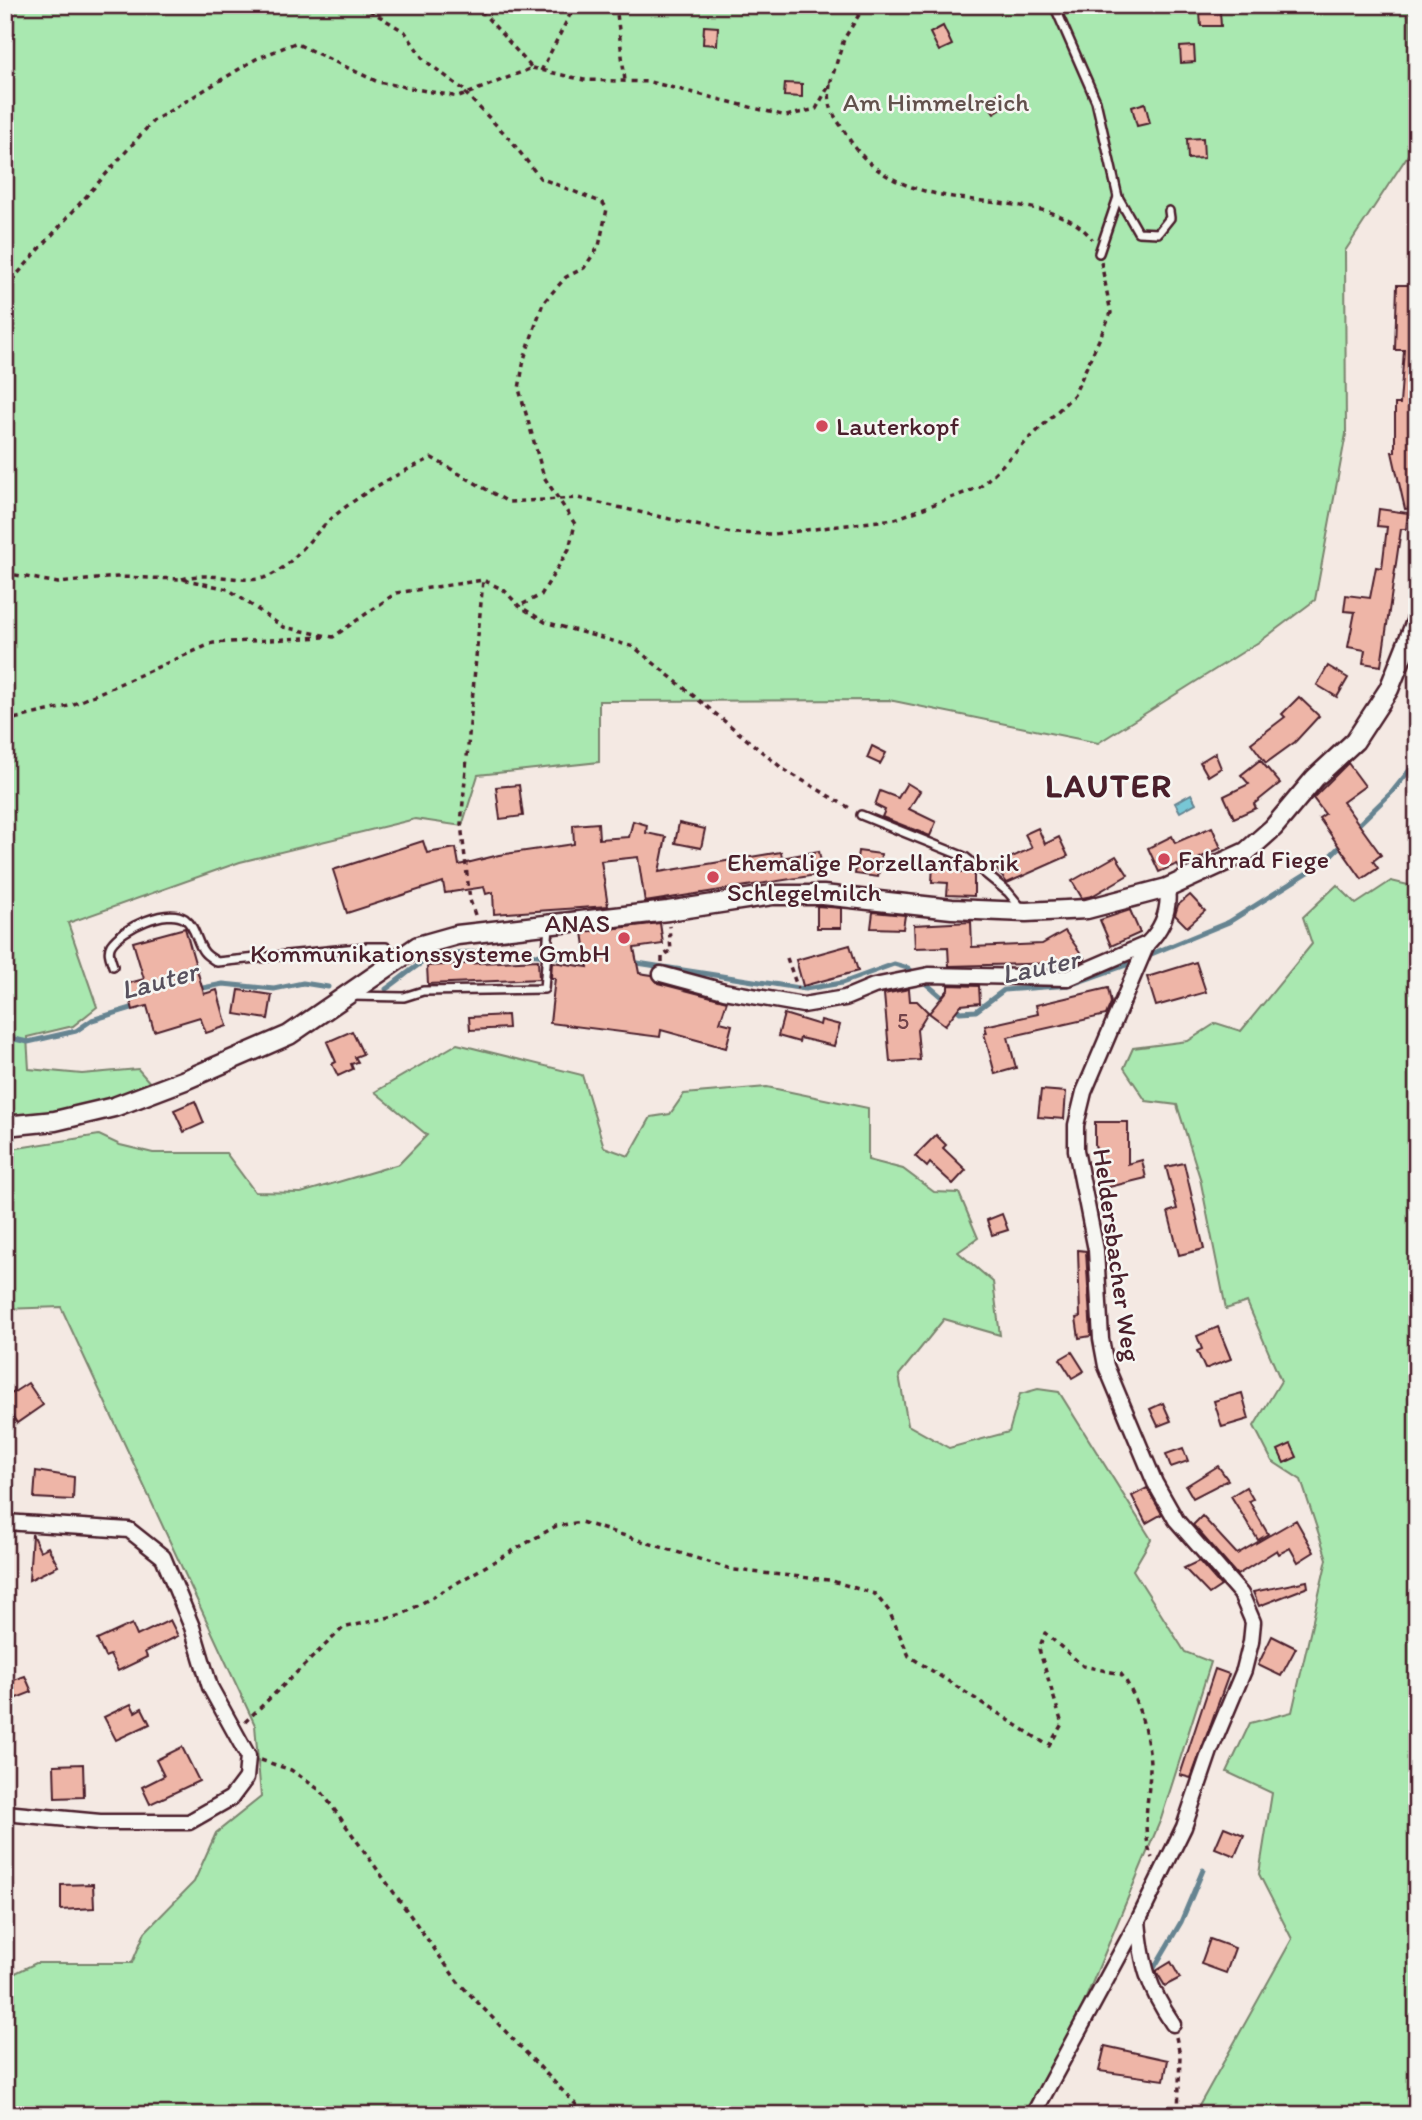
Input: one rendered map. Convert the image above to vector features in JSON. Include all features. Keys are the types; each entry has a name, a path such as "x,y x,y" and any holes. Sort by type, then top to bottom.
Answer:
{"street":[{"path":"5,1126 55,1121 114,1107 158,1092 289,1035 400,958 435,939 481,930 668,911 773,895 823,895 952,909 1027,912 1087,909 1167,888 1246,852 1273,828 1315,778 1355,741 1389,689 1417,619"},
{"name":"Heldersbacher Weg","path":"1033,2115 1138,1921 1184,1827 1210,1751 1244,1670 1253,1622 1241,1594 1176,1520 1155,1483 1110,1377 1101,1339 1096,1250 1076,1150 1076,1125 1084,1091 1134,981 1147,944 1156,934 1169,905 1167,888"},
{"path":"661,974 724,991 803,1004 845,998 904,978 929,975 1068,978 1147,944"},
{"path":"5,1522 129,1530 163,1557 187,1615 210,1687 237,1731 248,1756 246,1777 231,1798 189,1822 100,1822 5,1813"},
{"path":"1138,1921 1143,1965 1159,2003 1173,2024"}],"lane":[{"path":"1054,5 1096,101 1118,197 1138,232 1157,233 1170,218 1170,211"},
{"path":"1099,253 1118,197"},
{"path":"861,815 965,857 1008,892 1027,912"},
{"path":"113,966 109,954 111,946 121,935 151,919 172,914 188,921 203,951 217,962 367,947 386,947 400,958"},
{"path":"347,996 404,997 423,991 544,989 549,924"}],"path":[{"path":"361,5 405,32 424,60 466,92 508,137 540,178 603,203 607,209 599,246 584,268 566,277 543,303 524,359 519,389 541,470 575,524 569,549 541,595 519,607"},
{"path":"476,5 532,68 541,71 584,80 650,82 765,108 786,116 816,109 830,84"},
{"path":"541,71 575,5"},
{"path":"616,5 625,81"},
{"path":"182,579 197,575 265,578 276,571 331,518 392,476 432,458 508,502 578,498 732,533 774,534 895,519 979,487 1074,396 1111,313 1099,253 1091,236 1071,219 1021,206 963,200 920,191 887,175 855,150 828,105 830,84 844,39 865,5"},
{"path":"5,288 153,121 256,59 295,43 378,82 459,97 532,68"},
{"path":"5,573 58,583 117,577 182,579 228,589 283,628 333,637"},
{"path":"481,930 470,900 460,824 483,580"},
{"path":"5,721 69,706 214,643 333,637 396,593 483,580 504,590 519,607 545,622 634,647 783,769 861,815"},
{"path":"662,956 671,951 668,911"},
{"path":"787,958 795,977"},
{"path":"237,1731 343,1628 403,1614 556,1526 581,1522 734,1570 829,1580 875,1594 889,1611 909,1656 1049,1746 1062,1724 1039,1649 1045,1633 1083,1666 1121,1674 1134,1689 1150,1763 1145,1839 1160,1875"},
{"path":"248,1756 291,1770 321,1791 458,1982 586,2115"},
{"path":"1173,2024 1180,2055 1178,2115"}],"green space":[{"name":"Am Himmelreich","path":"5,5 1410,5 1412,149 1345,251 1346,434 1315,600 1262,640 1098,743 889,700 599,701 599,762 478,775 462,826 415,819 240,862 68,923 97,1007 73,1026 27,1037 29,1069 82,1074 138,1069 158,1092 5,1126"},
{"path":"1391,881 1417,887 1417,2115 1194,2115 1292,1939 1259,1874 1272,1793 1227,1772 1250,1723 1292,1712 1327,1559 1301,1480 1272,1461 1254,1426 1281,1381 1247,1302 1226,1309 1200,1178 1177,1105 1146,1101 1124,1068 1133,1048 1188,1041 1216,1023 1241,1031 1312,944 1303,917 1337,885 1356,904"},
{"path":"457,1044 582,1075 604,1147 629,1156 651,1117 670,1114 684,1094 767,1087 868,1108 868,1160 903,1169 934,1192 959,1193 978,1238 958,1252 993,1282 1000,1335 944,1319 899,1375 908,1425 949,1448 1009,1432 1020,1394 1038,1389 1059,1392 1151,1539 1133,1570 1185,1652 1211,1662 1161,1819 1078,2017 1025,2115 5,2115 5,1978 36,1963 132,1963 145,1932 194,1882 216,1833 261,1797 255,1725 61,1307 5,1309 5,1150 99,1135 120,1145 153,1153 226,1153 255,1192 301,1193 399,1164 427,1135 375,1092"}],"water":[{"path":"1191,794 1196,803 1180,812 1175,803"}],"building":[{"path":"1200,12 1220,12 1221,26 1201,26"},
{"path":"704,26 718,27 717,45 703,44"},
{"path":"943,26 952,45 939,51 930,33"},
{"path":"1194,46 1195,62 1181,63 1180,47"},
{"path":"785,83 802,84 802,97 784,96"},
{"path":"999,93 1007,105 994,113 986,101"},
{"path":"1145,103 1150,123 1137,126 1132,107"},
{"path":"1203,138 1204,158 1188,159 1187,139"},
{"path":"1397,285 1416,285 1417,387 1414,386 1417,507 1405,509 1392,452 1395,452 1395,404 1400,404 1404,350 1395,350"},
{"path":"1379,509 1408,513 1406,529 1401,529 1381,666 1363,663 1365,650 1348,647 1355,612 1344,611 1346,595 1370,598 1376,567 1382,568 1387,527 1377,526"},
{"path":"1328,666 1348,678 1337,697 1317,685"},
{"path":"1299,697 1319,716 1295,742 1266,763 1251,743 1285,717 1282,714"},
{"path":"872,746 886,753 880,764 867,758"},
{"path":"1215,753 1221,768 1208,776 1200,762"},
{"path":"1260,760 1280,783 1254,804 1256,808 1234,818 1224,796 1249,784 1241,775"},
{"path":"1348,763 1365,786 1343,802 1381,855 1373,861 1378,868 1362,879 1319,818 1325,814 1313,798"},
{"path":"907,783 920,791 909,809 936,822 930,836 882,817 885,810 875,805 880,791 898,798"},
{"path":"519,785 523,816 500,819 496,787"},
{"path":"633,821 647,825 646,833 666,837 659,872 781,852 782,858 819,851 823,874 645,902 638,857 601,861 608,906 494,914 493,892 486,894 484,887 445,893 443,882 347,913 333,870 423,841 427,853 456,848 459,865 499,855 574,844 573,825 598,823 599,839 629,837"},
{"path":"679,823 705,829 701,848 675,843"},
{"path":"1212,827 1221,848 1179,868 1177,864 1159,872 1148,848 1172,836 1175,843"},
{"path":"1038,828 1045,844 1059,837 1068,856 1007,883 995,867 1010,867 999,863 1032,848 1025,834"},
{"path":"858,851 881,854 878,877 855,874"},
{"path":"1116,856 1128,875 1092,896 1082,898 1072,881"},
{"path":"933,865 957,866 957,872 974,872 974,896 947,895 948,883 932,882"},
{"path":"1190,895 1205,911 1187,927 1175,915 1178,905"},
{"path":"817,906 841,908 841,928 817,928"},
{"path":"1130,910 1140,933 1111,946 1100,920"},
{"path":"873,912 905,915 903,929 871,928"},
{"path":"971,922 972,947 1042,944 1065,931 1085,959 1066,968 1059,963 949,966 948,947 915,948 914,925"},
{"path":"660,923 663,944 634,948 639,973 652,975 658,983 727,1001 720,1022 732,1025 726,1048 661,1030 660,1037 550,1023 555,978 551,978 552,962 588,967 583,932"},
{"path":"185,928 204,994 217,990 227,1026 206,1033 200,1017 154,1031 147,1006 133,1010 126,984 144,979 133,942"},
{"path":"850,945 858,971 803,986 796,960"},
{"path":"538,960 539,979 428,984 427,966"},
{"path":"1196,962 1206,992 1156,1006 1147,977"},
{"path":"948,985 979,986 980,1003 961,1005 945,1025 929,1013 948,990"},
{"path":"1108,988 1111,1003 1106,1015 1008,1037 1016,1068 995,1074 984,1033 987,1033 985,1026 1038,1014 1036,1005"},
{"path":"909,989 910,1001 917,1001 928,1012 917,1030 920,1060 890,1062 884,994"},
{"path":"239,990 272,995 268,1019 235,1014"},
{"path":"784,1014 820,1025 821,1020 840,1025 834,1046 800,1038 799,1042 778,1036"},
{"path":"507,1015 508,1028 470,1030 469,1017"},
{"path":"352,1031 363,1054 355,1057 358,1062 351,1064 353,1069 338,1076 332,1064 336,1062 327,1042"},
{"path":"1041,1090 1066,1092 1064,1119 1038,1117"},
{"path":"195,1101 204,1123 184,1132 174,1110"},
{"path":"1095,1122 1128,1122 1128,1164 1142,1160 1146,1178 1105,1188 1095,1145"},
{"path":"936,1135 946,1145 943,1148 966,1170 953,1184 930,1163 927,1167 915,1156"},
{"path":"1184,1163 1204,1249 1179,1255 1168,1212 1177,1209 1166,1167"},
{"path":"1002,1214 1008,1230 992,1235 987,1220"},
{"path":"1078,1250 1086,1251 1091,1336 1079,1338 1076,1318 1080,1317"},
{"path":"1218,1327 1231,1359 1205,1369 1197,1351 1202,1349 1197,1336"},
{"path":"1072,1352 1084,1371 1072,1378 1060,1359"},
{"path":"28,1383 43,1405 17,1423 5,1405 5,1398"},
{"path":"1242,1393 1249,1419 1222,1427 1214,1401"},
{"path":"1163,1403 1171,1421 1158,1426 1150,1409"},
{"path":"1291,1444 1297,1457 1284,1463 1278,1450"},
{"path":"1183,1448 1188,1461 1171,1467 1166,1454"},
{"path":"1218,1466 1228,1480 1193,1498 1186,1486"},
{"path":"36,1471 74,1477 73,1500 34,1498"},
{"path":"1246,1487 1253,1499 1249,1501 1268,1534 1258,1540 1231,1496"},
{"path":"1147,1488 1162,1514 1146,1523 1132,1496"},
{"path":"1202,1516 1237,1554 1296,1520 1314,1552 1298,1562 1290,1548 1279,1554 1277,1550 1237,1575 1193,1525"},
{"path":"32,1534 40,1551 48,1547 58,1566 29,1580"},
{"path":"1199,1561 1221,1586 1209,1594 1184,1568"},
{"path":"1307,1581 1308,1587 1259,1606 1253,1592"},
{"path":"170,1620 178,1636 145,1652 147,1657 118,1671 110,1655 105,1657 97,1640 132,1624 137,1636"},
{"path":"1272,1636 1296,1648 1281,1676 1258,1665"},
{"path":"1215,1669 1229,1674 1191,1778 1180,1775"},
{"path":"25,1676 32,1692 9,1701 5,1683"},
{"path":"131,1704 135,1712 142,1708 150,1724 116,1740 104,1717"},
{"path":"182,1747 199,1781 150,1804 142,1787 164,1776 156,1760"},
{"path":"83,1764 84,1797 55,1798 54,1765"},
{"path":"1224,1827 1244,1835 1235,1856 1215,1848"},
{"path":"93,1884 94,1908 61,1910 61,1885"},
{"path":"1210,1939 1235,1948 1226,1973 1201,1964"},
{"path":"1171,1962 1180,1978 1165,1986 1156,1971"},
{"path":"1105,2046 1168,2060 1164,2080 1099,2071"}],"waterway":[{"name":"Lauter","path":"1356,827 1392,792 1417,761"},
{"name":"Lauter","path":"1144,957 1229,922 1323,863 1343,843"},
{"name":"Lauter","path":"386,989 425,961 446,954 487,952 593,960"},
{"name":"Lauter","path":"631,962 805,989 842,983 894,964 908,968 945,1000"},
{"name":"Lauter","path":"953,1006 960,1012 976,1011 1004,990 1070,985 1135,962"},
{"name":"Lauter","path":"198,989 223,984 274,989 303,983 328,987"},
{"name":"Lauter","path":"5,1037 28,1042 76,1031 92,1020 138,1006"},
{"path":"1154,1968 1181,1922 1203,1870"}],"place":[{"name":"Lauterkopf","path":"822,426"},
{"name":"Fahrrad Fiege","path":"1164,859"},
{"name":"Ehemalige Porzellanfabrik Schlegelmilch","path":"713,877"},
{"name":"ANAS Kommunikationssysteme GmbH","path":"624,938"}],"district":[{"name":"LAUTER","path":"1109,785"}]}
